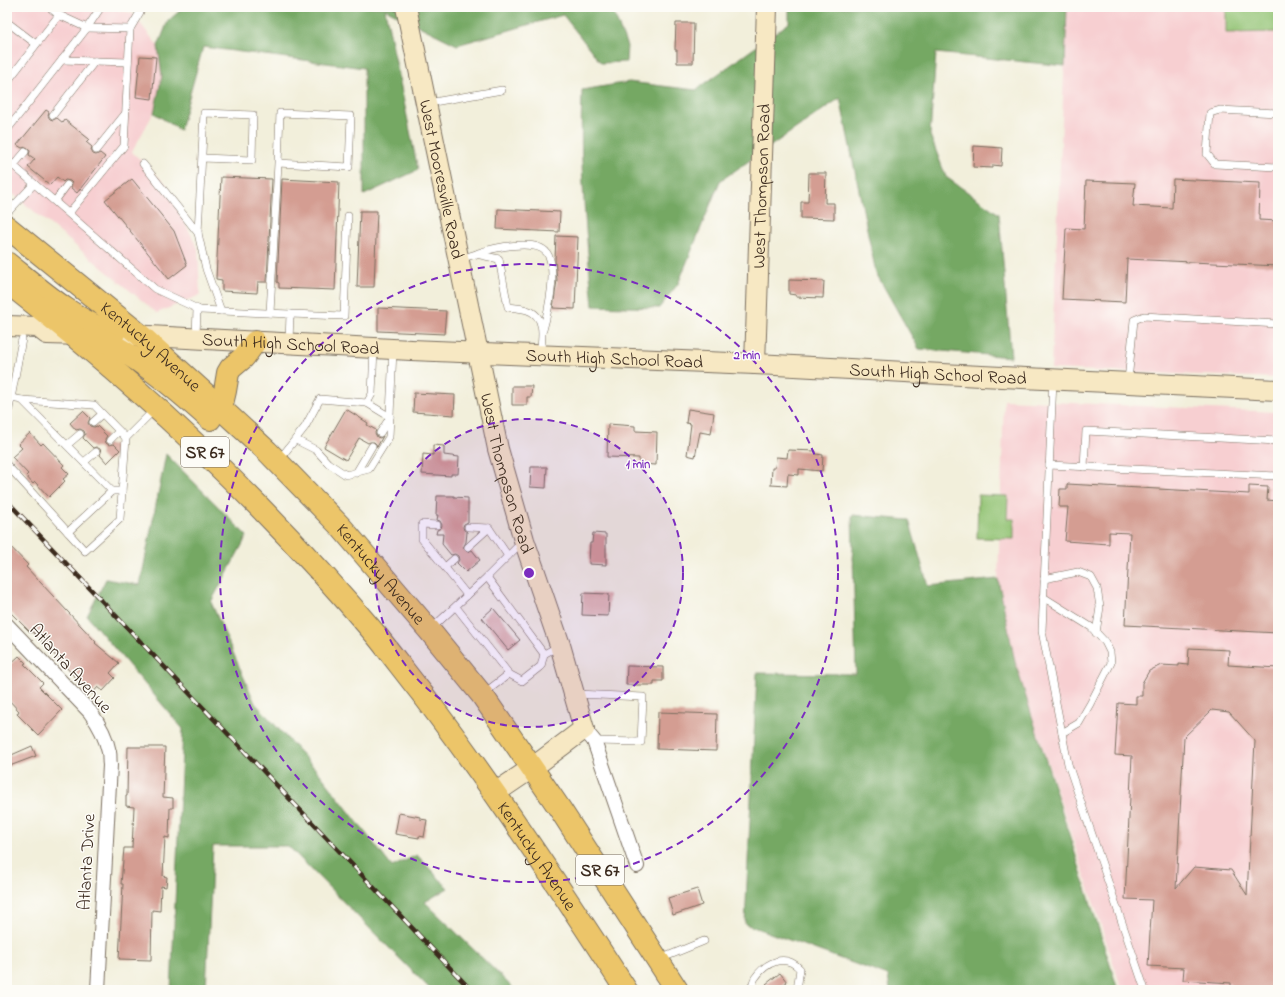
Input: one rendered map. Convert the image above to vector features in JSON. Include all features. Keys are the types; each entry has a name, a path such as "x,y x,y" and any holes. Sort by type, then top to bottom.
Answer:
{"main road":[{"name":"West Mooresville Road","path":"406,7 426,103 468,256 477,352"},
{"name":"West Thompson Road","path":"755,364 767,7"},
{"name":"Kentucky Avenue","path":"7,227 131,335 220,408 278,462 341,527 482,695 560,809 677,990"},
{"path":"7,263 67,310 107,331 131,335"},
{"name":"Kentucky Avenue","path":"7,282 82,335 122,376 200,447 246,492 287,534 340,593 402,668 472,759 555,880 626,990"},
{"name":"South High School Road","path":"7,326 38,327 48,334 131,335 289,344 755,364 1278,390"},
{"name":"South High School Road","path":"14,339 39,340 48,334"},
{"path":"82,335 121,350 156,374 215,423 318,520 341,527"},
{"path":"220,408 230,368 244,357 255,342"},
{"name":"West Thompson Road","path":"477,352 498,449 524,540 552,650 574,694 589,735"},
{"path":"495,792 532,768 589,735"}],"street":[{"name":"Atlanta Avenue","path":"7,625 90,712 99,724 105,738"},
{"name":"West Thompson Road","path":"589,735 637,866"},
{"name":"Atlanta Drive","path":"98,990 110,765 105,738"}],"lane":[{"path":"49,7 59,15 87,28 130,29"},
{"path":"7,130 87,28 101,7"},
{"path":"69,213 124,146 130,29 143,7"},
{"path":"7,82 59,15"},
{"path":"7,22 36,44"},
{"path":"62,60 128,62"},
{"path":"53,115 95,61"},
{"path":"426,103 502,90"},
{"path":"1278,113 1220,110 1210,113 1207,154 1215,164 1278,167"},
{"path":"202,158 252,160 254,115 204,113 198,233 206,269 221,311"},
{"path":"270,313 280,113 351,116 349,167 278,163"},
{"path":"96,150 125,114"},
{"path":"13,166 26,152"},
{"path":"7,160 155,289 200,310 344,316 348,216"},
{"path":"143,164 198,233"},
{"path":"7,213 34,184"},
{"path":"55,201 67,185"},
{"path":"468,256 507,246 536,246 547,253 550,260 552,274 549,306 543,331 540,355"},
{"path":"468,256 499,259 508,307 527,310 535,314 541,323 543,331"},
{"path":"196,309 196,339"},
{"path":"289,344 290,314"},
{"path":"1128,383 1134,320 1144,316 1278,324"},
{"path":"7,420 11,398 14,339"},
{"path":"367,403 372,394 384,348"},
{"path":"296,440 316,450 328,464 346,475 369,469 389,437 390,418 384,348"},
{"path":"1053,380 1042,631 1068,764 1145,990"},
{"path":"11,398 94,405 126,438"},
{"path":"278,462 305,427 320,399 367,403 390,418"},
{"path":"22,400 112,491"},
{"path":"7,465 85,550 120,519 126,438 157,407"},
{"path":"93,422 102,414"},
{"path":"380,433 390,418"},
{"path":"110,440 119,431"},
{"path":"1084,467 1086,431 1278,441"},
{"path":"67,445 80,434"},
{"path":"356,473 372,446"},
{"path":"84,462 96,452"},
{"path":"1049,465 1278,476"},
{"path":"68,532 112,491 122,491"},
{"path":"437,525 422,524 422,540 467,595"},
{"path":"468,527 489,528"},
{"path":"489,528 508,556"},
{"path":"468,547 489,528"},
{"path":"429,630 456,607 524,540"},
{"path":"445,567 454,559"},
{"path":"1044,578 1078,572 1091,577 1097,588 1100,607 1096,633"},
{"path":"456,607 509,674 522,681 541,666 552,650 487,577"},
{"path":"1043,597 1090,627 1105,642 1110,652 1111,663 1079,723 1062,733"},
{"path":"482,695 509,674"},
{"path":"574,694 643,697 641,742 589,735"},
{"path":"658,960 704,941"},
{"path":"751,990 754,979 770,963 784,960 795,964 800,969 797,990"}],"shaded area":[{"path":"7,7 80,7 85,10 104,7 132,13 158,46 162,76 154,112 132,152 166,184 198,249 200,295 157,313 7,189"},
{"path":"1067,7 1278,7 1278,378 1051,369"},
{"path":"1004,400 1278,412 1278,990 1122,990 1015,662 998,579"}],"green space":[{"path":"184,7 613,7 614,14 627,46 626,62 601,63 563,15 457,45 385,9 418,170 364,195 364,68 203,47 180,130 154,113 162,76 158,46 168,21"},
{"path":"789,7 1067,7 1065,66 936,53 930,135 946,177 999,214 1011,357 919,349 876,273 840,98 720,181 678,284 659,308 593,306 582,171 582,90 629,82 696,90 789,23"},
{"path":"1226,7 1278,7 1278,32 1226,33"},
{"path":"166,454 247,536 211,602 255,703 320,774 392,867 417,855 448,888 425,902 515,990 431,990 288,846 213,846 206,990 171,990 183,729 87,616 106,579 140,585"},
{"path":"978,495 1008,496 1007,519 1014,519 1014,539 977,538"},
{"path":"852,515 909,520 928,586 998,579 1015,662 1118,990 890,990 888,976 745,924 757,673 856,674"}],"building":[{"path":"676,23 694,23 693,63 677,63 677,50 675,50"},
{"path":"140,56 156,57 152,99 136,97"},
{"path":"46,110 49,112 48,116 50,119 53,120 57,118 63,123 65,120 89,139 86,142 92,147 91,150 93,154 96,155 100,153 105,157 77,193 71,188 72,183 70,181 65,180 63,182 57,177 50,185 28,167 35,159 29,155 30,151 28,148 22,148 17,145"},
{"path":"974,146 1002,148 1001,166 993,165 993,168 973,167"},
{"path":"809,173 826,173 825,203 834,203 834,219 801,218 801,202 808,202"},
{"path":"221,177 272,179 267,282 258,282 257,293 222,291 222,280 216,279"},
{"path":"132,179 174,231 187,265 169,279 105,200"},
{"path":"282,179 339,182 335,290 279,288 279,283 277,282"},
{"path":"1173,179 1260,183 1259,220 1278,221 1278,266 1127,259 1125,302 1062,299 1066,228 1084,229 1086,181 1135,183 1133,206 1172,208"},
{"path":"498,209 560,212 559,232 497,229"},
{"path":"360,211 377,211 374,287 357,287"},
{"path":"556,236 578,237 575,309 553,308 557,280 555,260"},
{"path":"789,280 824,281 823,298 796,297 796,295 789,294"},
{"path":"378,308 446,311 444,334 378,331"},
{"path":"512,386 532,386 531,397 527,397 527,405 512,405"},
{"path":"414,393 455,395 454,415 413,412"},
{"path":"346,409 376,430 375,433 377,437 380,438 383,436 377,447 374,442 368,443 359,438 346,460 324,447"},
{"path":"688,409 714,413 711,434 700,432 695,457 687,455 691,424 686,423"},
{"path":"83,411 90,418 88,423 90,426 97,426 107,436 105,439 106,443 109,445 114,444 120,450 107,463 100,455 100,449 96,447 93,448 83,438 85,434 84,431 80,429 76,430 70,423"},
{"path":"608,424 635,426 635,431 657,432 656,465 639,464 639,458 607,457"},
{"path":"30,433 41,445 43,443 64,465 62,467 69,474 63,479 65,481 49,497 35,482 33,484 26,476 28,474 12,457 22,448 18,444"},
{"path":"433,445 444,446 444,455 459,457 458,474 451,474 451,476 422,474 423,454 433,455"},
{"path":"788,450 816,451 816,454 823,455 822,471 799,469 799,475 788,474 787,486 771,485 772,468 775,468 776,457 787,458"},
{"path":"531,467 547,467 546,488 530,487"},
{"path":"1067,484 1249,494 1249,486 1268,487 1267,500 1278,501 1278,633 1125,625 1130,533 1109,532 1109,544 1065,541 1068,507 1059,507 1060,489 1067,489"},
{"path":"437,496 468,498 468,522 464,524 463,527 467,532 466,542 463,548 467,552 472,550 480,560 466,572 457,563 459,560 458,556 455,554 451,555 442,544 443,534 436,534 437,530 441,528 442,525 440,521 437,520 438,515 436,515"},
{"path":"593,533 606,534 606,565 589,564 590,543 592,543"},
{"path":"7,543 28,565 26,567 96,642 95,643 119,663 110,673 115,678 103,691 98,687 92,694 78,683 79,681 33,632 31,633 7,609"},
{"path":"583,593 609,594 608,616 582,615"},
{"path":"493,608 520,640 508,650 482,618"},
{"path":"1189,648 1229,650 1228,665 1278,668 1278,990 1231,990 1231,983 1183,980 1184,968 1148,966 1152,900 1125,899 1132,756 1115,755 1118,703 1136,704 1136,696 1142,696 1142,683 1149,671 1161,665 1188,665","holes":["1212,710 1229,712 1255,741 1247,895 1231,870 1194,867 1176,888 1184,737"]},
{"path":"19,656 26,663 24,664 43,683 39,687 62,710 38,735 17,714 19,711 7,698 7,667"},
{"path":"627,666 663,667 663,681 654,681 654,685 626,685"},
{"path":"658,712 717,714 716,751 657,749"},
{"path":"32,746 36,756 7,767 7,757"},
{"path":"128,747 165,747 163,797 173,798 173,808 170,808 169,838 165,837 163,876 167,877 166,887 161,886 160,911 152,910 151,960 119,959 123,884 121,884 124,848 132,848 134,807 126,806"},
{"path":"399,813 420,817 420,819 427,820 424,837 419,836 419,838 395,834"},
{"path":"697,889 702,905 673,915 668,898"},
{"path":"780,973 787,982 776,990 771,990 766,984"}],"railway":[{"path":"7,501 471,990"}]}
